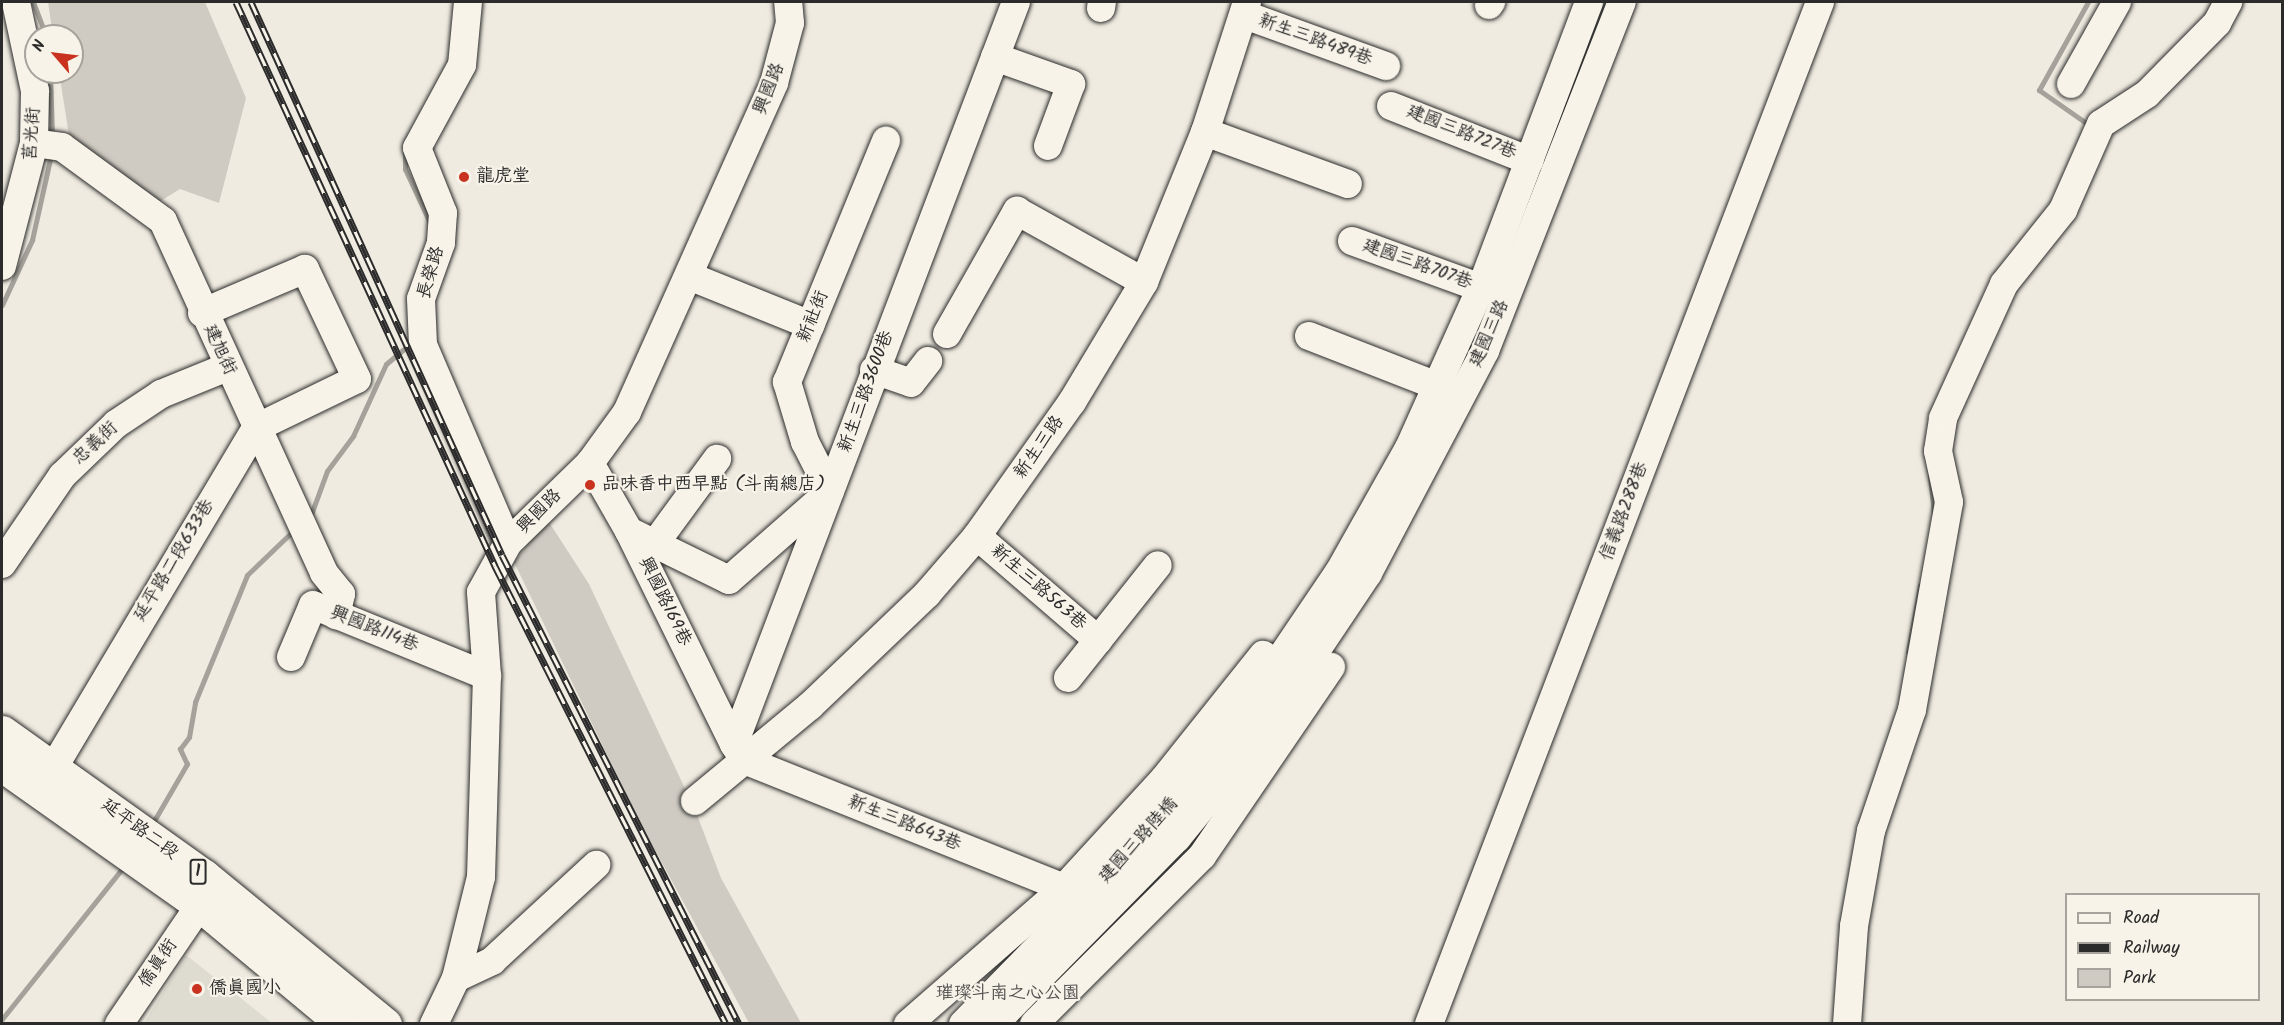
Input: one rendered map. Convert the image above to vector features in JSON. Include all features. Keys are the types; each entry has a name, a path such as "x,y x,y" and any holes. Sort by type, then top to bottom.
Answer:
{"main road":[{"name":"延平路二段","path":"6,756 204,876 385,1023"},
{"name":"延平路二段","path":"46,780 343,1023"}],"street":[{"name":"莒光街","path":"2,266 34,143 35,91 16,2"},
{"name":"長榮路","path":"468,2 462,65 417,148 443,213 441,243 421,299 423,345 508,543"},
{"name":"興國路","path":"434,1023 456,978 481,877 487,676 481,592 508,543 590,463 627,412 774,83 790,23 788,2"},
{"name":"新生三路3600巷","path":"739,752 874,369 1016,2"},
{"name":"建國三路","path":"1294,640 1339,572 1437,386 1481,288 1589,2"},
{"name":"建國三路","path":"1321,650 1368,573 1485,351 1622,2"},
{"name":"信義路288巷","path":"1429,1023 1820,2"},
{"path":"2071,84 2117,2"},
{"path":"1847,1023 1854,926 1869,842 1912,710 1949,502 1938,451 1943,418 2004,284 2063,210 2101,124 2147,94 2217,23 2228,2"},
{"name":"新生三路489巷","path":"1246,8 1386,66"},
{"name":"新生三路","path":"695,801 739,752 878,642 977,536 1072,402 1144,282 1205,132 1246,8"},
{"path":"995,57 1071,84 1048,146"},
{"name":"建國三路727巷","path":"1391,105 1530,161"},
{"path":"1205,132 1348,184"},
{"name":"新社街","path":"830,491 805,442 787,382 886,141"},
{"name":"建旭街","path":"34,143 62,147 163,221 202,313 324,573 341,594 336,615"},
{"path":"947,334 1017,211 1144,282"},
{"name":"建國三路707巷","path":"1352,241 1481,288"},
{"path":"202,313 305,269 357,378 256,428"},
{"path":"689,276 810,325"},
{"path":"1309,336 1437,386"},
{"path":"874,369 911,383 928,362"},
{"name":"忠義街","path":"2,564 62,476 116,424 161,394 227,367"},
{"name":"延平路二段633巷","path":"46,780 256,428"},
{"path":"654,545 717,459"},
{"name":"興國路169巷","path":"590,463 629,531 739,752"},
{"path":"629,531 729,580 830,491"},
{"name":"新生三路563巷","path":"977,536 1098,640"},
{"name":"新生三路563巷","path":"1068,678 1158,565"},
{"path":"908,1023 1064,888 1339,572"},
{"path":"1034,1023 1202,856 1329,672 1368,573"},
{"name":"興國路114巷","path":"291,657 313,605 487,676"},
{"name":"建國三路陸橋","path":"963,1023 1150,833 1294,640"},
{"name":"建國三路陸橋","path":"994,1023 1177,838 1321,650"},
{"name":"新生三路643巷","path":"739,752 1064,888"},
{"path":"456,978 492,961 596,865"},
{"name":"僑真街","path":"119,1023 200,905"}],"shaded area":[{"name":"僑真國小","path":"186,955 272,1023 144,1023"}],"green space":[{"path":"48,2 205,2 246,98 219,203 180,189 154,205 71,148 61,84 84,84 84,24 51,24"},
{"path":"547,519 589,584 696,812 721,878 801,1023 749,1023 636,815 514,562"}],"waterway":[{"path":"33,2 41,24"},
{"path":"2088,2 2039,90 2089,125"},
{"path":"50,84 52,136"},
{"path":"405,148 405,169 431,225"},
{"path":"2,305 32,240 51,155"},
{"path":"309,520 327,471 353,436 386,364 411,343"},
{"path":"1930,476 1934,515"},
{"path":"151,826 187,764 180,749 189,737 195,702 247,575 294,530"},
{"path":"1908,652 1920,585"},
{"path":"2,1019 124,866"}],"railway":[{"path":"236,2 495,566 726,1024"},
{"path":"251,2 502,555 739,1024"}],"place":[{"name":"龍虎堂","path":"464,177"},
{"name":"品味香中西早點 (斗南總店)","path":"590,485"},
{"name":"僑真國小","path":"197,989"}],"park label":[{"name":"璀璨斗南之心公園","path":"1008,994"}]}
